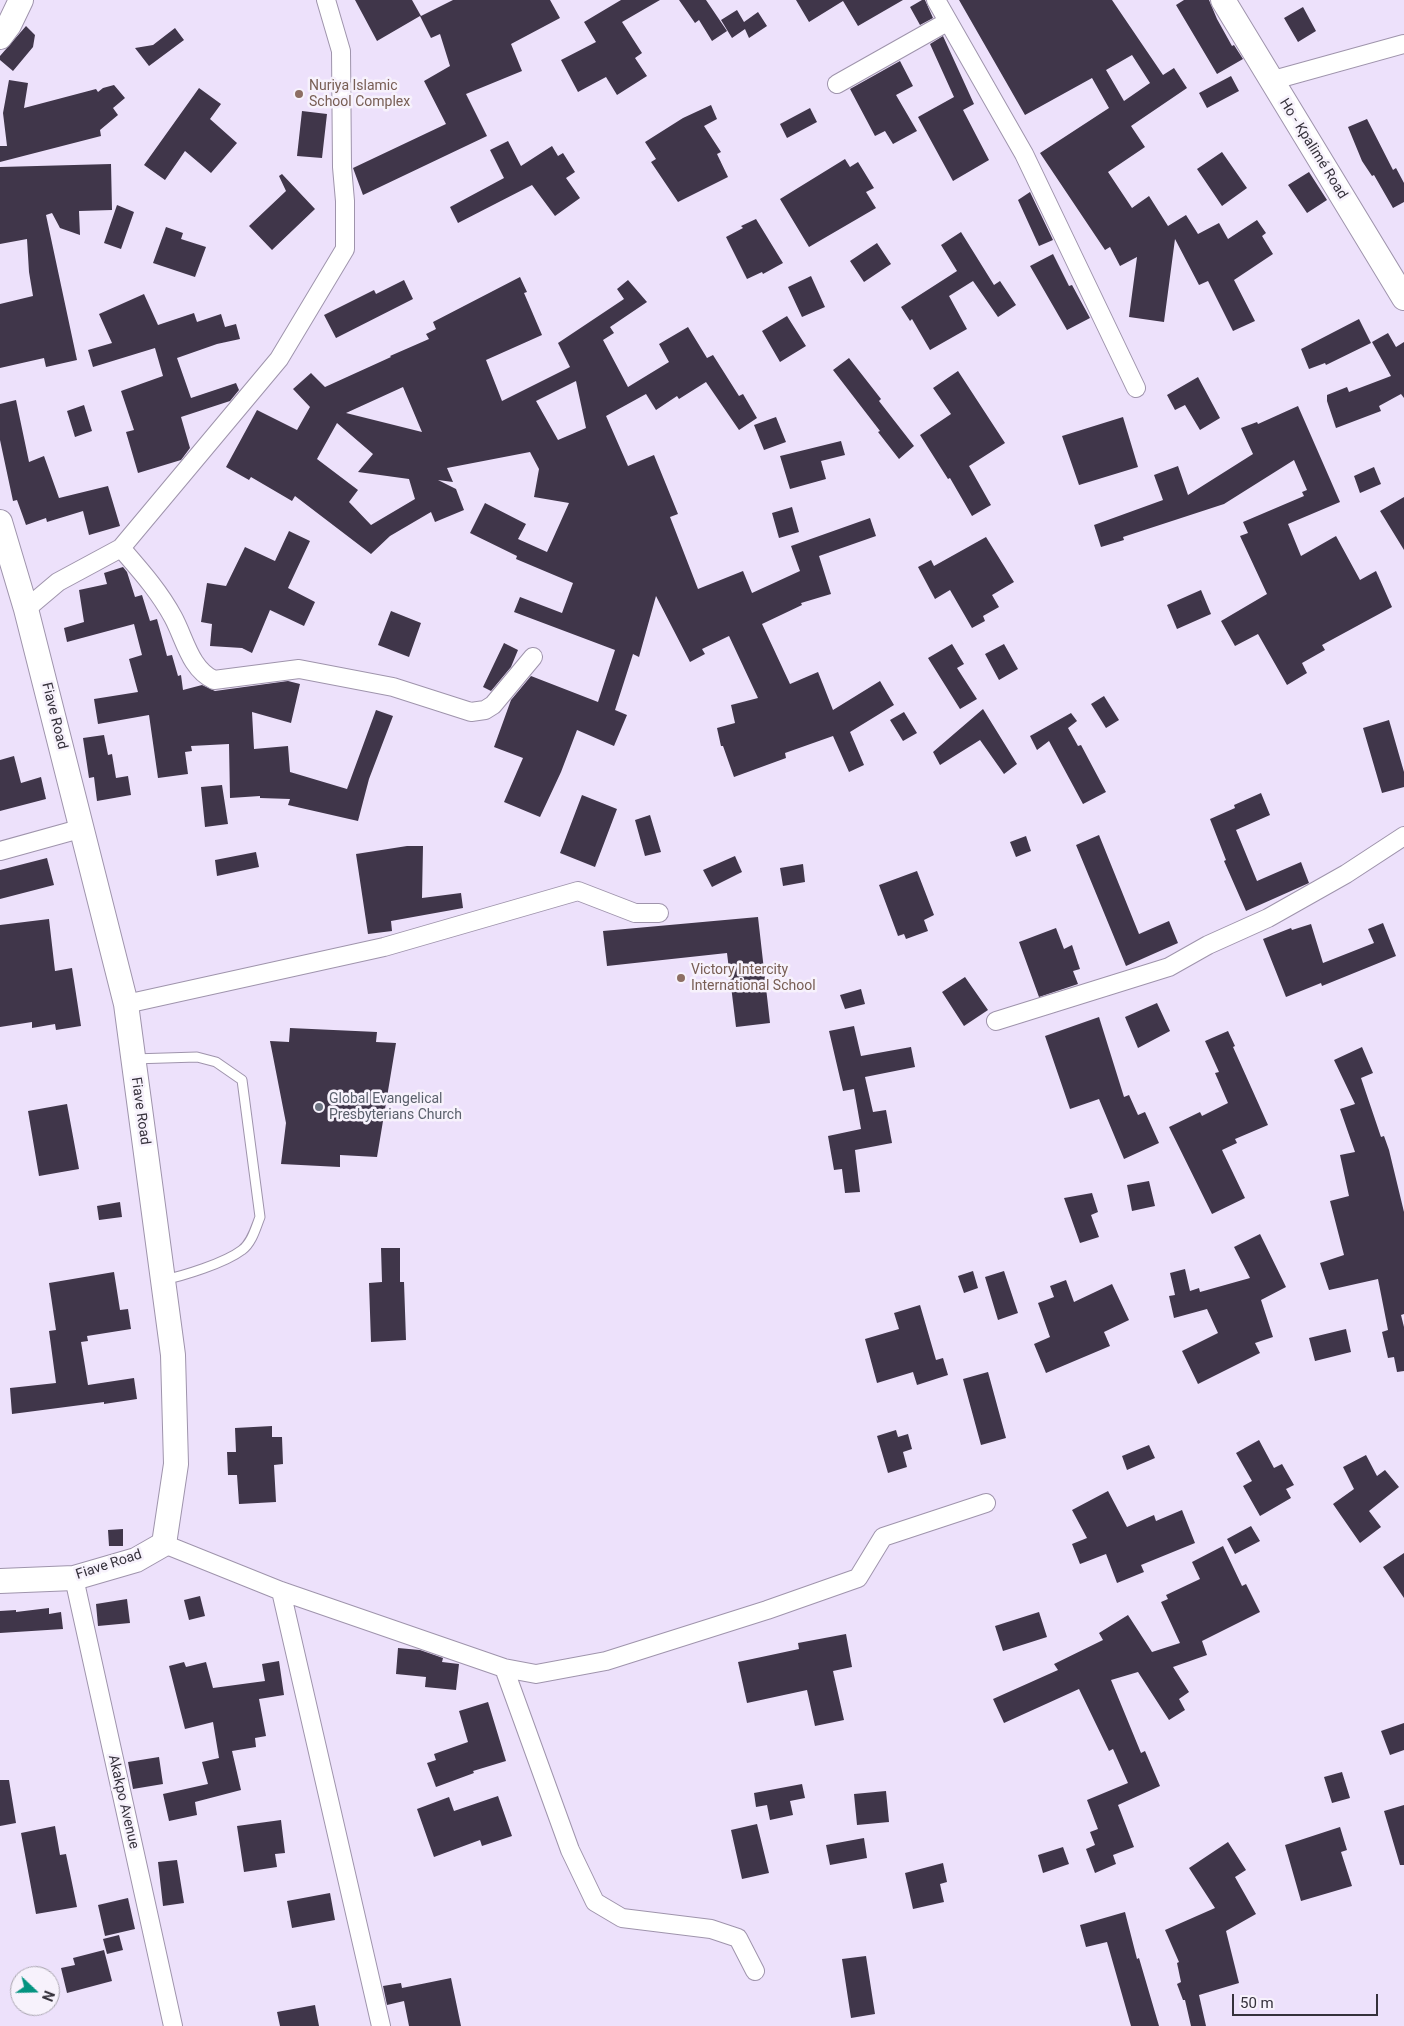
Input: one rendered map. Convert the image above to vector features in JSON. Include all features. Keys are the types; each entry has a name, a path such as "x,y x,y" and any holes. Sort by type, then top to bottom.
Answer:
{"street":[{"path":"0,37 9,25 21,0"},
{"path":"26,609 58,582 121,548 279,359 345,250 346,201 342,167 341,52 326,0"},
{"path":"936,0 1024,154 1136,388"},
{"name":"Ho - Kpalimé Road","path":"1223,0 1270,81 1404,298"},
{"path":"838,84 947,22"},
{"path":"1270,81 1404,44"},
{"name":"Fiave Road","path":"0,522 26,609 83,828 126,1004 173,1355 176,1464 164,1544 136,1560 74,1578 0,1581"},
{"path":"121,548 148,578 173,616 190,655 204,676 214,680 299,670 392,687 471,712 485,710 493,705 532,656"},
{"path":"0,851 83,828"},
{"path":"996,1021 1168,967 1208,945 1275,914 1346,874 1404,836"},
{"path":"126,1004 384,947 578,891 635,913 659,913"},
{"path":"164,1544 281,1592 504,1668 536,1674 606,1662 767,1610 858,1578 883,1537 986,1503"},
{"name":"Akakpo Avenue","path":"74,1578 173,2026"},
{"path":"281,1592 381,2026"},
{"path":"504,1668 570,1850 595,1902 622,1918 711,1929 738,1938 755,1971"}],"lane":[{"path":"133,1059 197,1057 216,1062 242,1080 244,1090 260,1216 253,1235 243,1250 185,1276 163,1280"}],"building":[{"path":"355,0 412,0 421,16 453,0 550,0 560,18 511,44 522,71 466,94 487,136 363,195 353,168 446,124 424,81 450,66 440,34 431,38 420,16 377,41"},
{"path":"621,0 660,0 622,22 642,53 635,58 647,76 617,95 606,77 578,92 561,60 596,42 584,22"},
{"path":"679,0 706,0 727,31 712,41 699,20 695,23"},
{"path":"796,0 903,0 858,26 843,1 809,22"},
{"path":"925,0 933,18 920,25 910,7"},
{"path":"959,0 1112,0 1163,75 1174,68 1187,88 1131,126 1145,147 1108,172 1132,208 1149,196 1168,226 1186,215 1198,234 1219,223 1228,239 1257,220 1266,233 1262,236 1273,254 1234,280 1255,321 1233,331 1208,281 1199,285 1175,239 1164,322 1129,317 1137,257 1120,266 1110,247 1105,250 1040,153 1109,108 1092,78 1025,115","holes":["1132,55 1150,83 1124,101 1106,70"]},
{"path":"1184,0 1209,0 1232,46 1234,45 1243,59 1217,74 1176,5"},
{"path":"1303,7 1316,31 1298,42 1284,18"},
{"path":"737,10 744,22 758,12 767,26 749,38 745,29 732,38 721,20"},
{"path":"26,26 35,35 33,47 13,71 0,60 0,56"},
{"path":"175,28 184,40 149,66 135,48 153,45"},
{"path":"943,36 974,104 963,110 989,160 953,181 918,117 954,97 930,44"},
{"path":"900,61 913,86 896,95 917,131 893,144 885,131 875,136 850,89"},
{"path":"1231,76 1239,91 1207,108 1199,93"},
{"path":"9,80 28,83 24,108 96,89 98,92 103,88 114,85 125,98 113,108 118,115 100,130 101,136 0,162 0,146 7,146 3,113"},
{"path":"199,88 221,104 210,119 237,143 211,173 185,151 165,180 144,165"},
{"path":"711,105 717,119 704,126 721,152 717,154 728,177 678,202 651,162 656,159 645,142 683,118"},
{"path":"810,108 817,122 787,138 780,124"},
{"path":"302,111 327,114 322,158 297,156"},
{"path":"1367,119 1393,170 1396,168 1404,183 1404,202 1393,208 1374,175 1372,176 1362,161 1348,127"},
{"path":"508,141 521,166 552,146 558,156 563,153 575,172 566,178 580,198 555,216 532,185 458,223 450,207 504,178 490,150"},
{"path":"1222,152 1247,188 1222,206 1197,169"},
{"path":"845,159 850,167 858,162 874,188 866,192 876,208 809,247 780,199"},
{"path":"111,164 112,210 79,211 80,235 60,228 52,213 46,215 77,360 46,367 44,358 0,368 0,304 33,296 27,239 0,244 0,167"},
{"path":"1309,172 1327,200 1307,213 1288,185"},
{"path":"282,174 315,209 272,250 249,226 286,191 279,176"},
{"path":"1030,192 1053,240 1039,246 1018,200"},
{"path":"117,205 134,212 121,249 104,243"},
{"path":"756,219 783,263 763,274 762,272 747,279 726,237 743,228 741,226"},
{"path":"166,227 183,233 181,239 206,247 195,277 153,263"},
{"path":"961,232 994,285 1000,281 1016,305 998,317 973,281 949,296 967,329 930,350 912,319 910,321 901,307 957,271 941,245"},
{"path":"877,243 891,264 864,282 850,261"},
{"path":"1053,254 1069,286 1072,285 1090,318 1067,330 1030,266"},
{"path":"811,276 825,307 802,317 788,287"},
{"path":"520,277 527,292 524,293 542,335 486,360 502,401 570,367 558,343 624,299 617,289 628,280 647,302 610,327 614,333 603,340 628,387 669,362 659,344 688,327 707,358 713,355 739,396 743,394 757,418 739,430 706,382 679,399 677,396 656,410 646,394 606,416 628,466 654,455 678,514 670,517 698,589 743,571 752,593 800,571 791,546 870,518 876,536 819,556 831,594 801,603 802,605 762,624 790,684 818,672 833,710 880,681 894,705 850,732 864,765 849,772 833,736 785,753 786,758 734,777 723,746 721,746 717,728 735,723 731,705 758,698 729,636 702,649 705,654 690,662 656,596 639,657 633,654 615,710 627,715 614,746 577,730 561,772 540,817 504,802 523,758 494,747 511,700 531,676 598,702 615,650 514,612 520,597 562,613 573,583 516,559 517,556 470,533 485,503 526,524 518,539 547,552 569,503 534,497 539,469 530,452 447,468 453,482 438,480 456,489 464,510 435,522 431,512 390,536 371,554 295,496 292,501 251,477 249,480 226,467 257,410 297,430 310,407 293,389 311,373 325,387 429,339 426,334 436,329 433,322","holes":["576,381 586,428 558,440 536,401","403,387 422,432 346,413","337,423 373,454 358,472 409,479 415,499 371,525 349,502 358,490 317,459"]},
{"path":"404,280 413,299 336,338 324,315 374,290 376,294"},
{"path":"144,294 158,325 194,313 197,322 221,314 225,327 236,324 240,339 217,344 177,358 191,398 236,383 239,390 230,401 181,417 190,448 181,460 138,473 126,432 134,430 121,391 163,376 155,348 93,367 88,350 112,343 99,314"},
{"path":"787,316 806,346 780,362 762,331"},
{"path":"1359,319 1371,343 1326,365 1325,363 1309,369 1301,349"},
{"path":"1388,333 1396,347 1404,342 1404,398 1401,394 1379,406 1381,411 1336,428 1327,401 1327,395 1347,387 1349,392 1391,376 1372,342"},
{"path":"849,358 914,446 899,459 833,370"},
{"path":"958,371 1005,443 969,466 991,505 972,516 950,478 948,479 920,435 951,414 933,388"},
{"path":"1198,377 1220,418 1200,430 1185,405 1175,410 1167,395"},
{"path":"16,400 29,462 44,456 59,498 108,486 120,526 89,535 83,511 47,522 46,518 26,525 17,500 13,501 0,440 0,404"},
{"path":"84,405 92,431 75,437 67,411"},
{"path":"1298,406 1340,502 1288,524 1301,556 1336,536 1360,580 1376,571 1392,607 1322,645 1325,650 1302,663 1307,673 1287,685 1258,634 1235,646 1221,621 1267,594 1240,536 1248,533 1243,522 1304,496 1302,492 1307,490 1294,460 1224,504 1123,537 1124,540 1101,547 1094,525 1163,500 1154,475 1178,466 1188,495 1253,454 1241,428 1257,422 1258,424"},
{"path":"776,417 786,442 764,450 754,425"},
{"path":"1123,417 1138,467 1079,485 1062,436"},
{"path":"841,441 845,455 821,461 826,479 790,489 780,456"},
{"path":"1374,467 1381,484 1360,493 1354,476"},
{"path":"1404,497 1404,550 1380,511"},
{"path":"792,507 799,532 779,538 772,513"},
{"path":"289,531 310,541 288,588 315,602 304,626 270,610 252,653 242,648 210,646 212,624 201,622 207,583 226,586 245,547 275,561"},
{"path":"986,537 1014,582 992,595 999,607 983,616 985,621 972,628 950,590 935,599 918,567 931,560 934,566"},
{"path":"123,567 127,572 135,597 142,595 150,621 157,619 167,656 172,655 178,676 181,675 183,690 202,685 215,691 288,681 300,684 291,723 252,712 254,749 288,746 290,772 347,789 376,710 393,716 369,779 358,821 288,805 290,799 260,798 260,796 230,798 229,744 191,746 192,751 185,752 188,774 158,778 149,715 98,724 94,699 138,692 129,659 142,655 134,624 67,642 64,628 84,622 79,590 107,584 104,573"},
{"path":"1201,590 1211,614 1177,629 1167,605"},
{"path":"391,611 421,623 409,657 378,645"},
{"path":"504,643 518,650 511,667 491,691 483,687"},
{"path":"952,644 964,664 957,668 977,699 960,709 928,658"},
{"path":"1004,644 1018,669 999,680 985,654"},
{"path":"1104,696 1119,720 1106,728 1091,704"},
{"path":"983,709 1017,764 1004,774 980,740 940,765 933,752"},
{"path":"904,712 917,733 903,741 890,720"},
{"path":"1071,713 1077,721 1068,728 1078,746 1081,745 1106,792 1083,804 1049,741 1037,750 1030,736"},
{"path":"1389,720 1404,772 1404,787 1382,793 1363,728"},
{"path":"104,735 108,755 112,754 116,778 128,776 131,795 97,801 94,777 89,778 83,738"},
{"path":"14,756 21,783 41,777 46,799 0,811 0,760"},
{"path":"222,785 228,824 205,827 201,787"},
{"path":"1261,793 1270,815 1236,830 1257,881 1301,862 1309,883 1246,911 1224,861 1226,860 1210,819 1235,808 1234,805"},
{"path":"582,795 617,809 595,867 560,853"},
{"path":"650,815 661,852 645,856 635,820"},
{"path":"1099,835 1139,934 1169,921 1178,943 1126,966 1076,845"},
{"path":"1026,836 1031,851 1016,857 1010,842"},
{"path":"407,846 423,846 422,898 461,893 463,908 391,921 392,931 368,934 356,854"},
{"path":"256,852 259,867 217,876 215,860"},
{"path":"735,856 742,872 712,887 703,870"},
{"path":"47,858 54,885 0,899 0,870"},
{"path":"803,864 805,882 783,886 780,868"},
{"path":"917,871 934,915 924,920 928,931 906,939 904,934 898,936 879,885"},
{"path":"758,917 770,1023 736,1027 727,953 607,966 603,931"},
{"path":"49,919 55,971 72,968 81,1026 56,1030 55,1024 32,1028 32,1022 0,1027 0,925"},
{"path":"1383,923 1396,956 1322,986 1321,983 1286,997 1263,939 1291,928 1292,930 1311,924 1323,963 1374,943 1368,929"},
{"path":"1056,928 1064,949 1072,945 1080,969 1073,971 1078,984 1039,997 1019,942"},
{"path":"965,977 988,1010 964,1026 942,992"},
{"path":"861,989 865,1004 845,1009 840,995"},
{"path":"1157,1003 1170,1031 1138,1048 1125,1017"},
{"path":"1099,1017 1124,1097 1129,1095 1138,1115 1145,1112 1159,1143 1124,1159 1099,1099 1070,1109 1045,1036"},
{"path":"854,1026 861,1056 911,1047 915,1067 865,1077 873,1112 886,1110 892,1143 855,1150 860,1192 845,1193 842,1169 834,1170 828,1136 861,1129 854,1089 843,1091 829,1031"},
{"path":"290,1028 377,1032 376,1042 396,1043 377,1157 340,1155 340,1167 281,1164 286,1123 270,1041 289,1042"},
{"path":"1228,1031 1235,1046 1233,1047 1268,1125 1235,1139 1237,1143 1222,1150 1245,1198 1212,1214 1169,1127 1200,1112 1202,1116 1228,1103 1215,1073 1219,1072 1205,1041"},
{"path":"1362,1047 1373,1073 1361,1078 1381,1137 1384,1136 1389,1150 1404,1212 1404,1314 1401,1315 1404,1327 1404,1371 1397,1372 1394,1357 1388,1358 1382,1332 1388,1330 1378,1279 1329,1290 1320,1263 1344,1255 1330,1201 1349,1196 1340,1155 1355,1152 1340,1109 1355,1104 1334,1060"},
{"path":"67,1104 79,1169 39,1176 28,1111"},
{"path":"1149,1181 1155,1206 1132,1211 1127,1185"},
{"path":"1092,1193 1098,1212 1091,1215 1099,1237 1080,1243 1064,1198"},
{"path":"120,1202 122,1217 99,1220 97,1206"},
{"path":"1260,1234 1286,1287 1261,1300 1273,1337 1255,1343 1260,1353 1198,1384 1182,1351 1218,1333 1207,1309 1174,1318 1169,1296 1175,1295 1170,1273 1185,1269 1190,1291 1199,1288 1200,1292 1250,1278 1234,1247"},
{"path":"381,1248 400,1248 400,1282 404,1282 406,1340 371,1342 369,1283 382,1282"},
{"path":"973,1271 978,1288 964,1293 958,1276"},
{"path":"1004,1271 1018,1313 998,1320 985,1277"},
{"path":"114,1272 120,1310 128,1309 131,1329 87,1336 88,1341 81,1342 88,1385 134,1378 137,1399 12,1414 10,1388 56,1383 49,1331 56,1330 49,1283"},
{"path":"1066,1280 1074,1302 1112,1284 1129,1320 1104,1332 1110,1346 1046,1373 1034,1344 1050,1337 1038,1303 1054,1297 1050,1286"},
{"path":"920,1305 936,1360 943,1358 948,1375 917,1385 913,1372 877,1383 865,1339 899,1329 894,1313"},
{"path":"1346,1329 1351,1352 1315,1361 1309,1338"},
{"path":"988,1372 1006,1438 981,1445 963,1379"},
{"path":"272,1426 272,1437 282,1437 283,1464 274,1465 276,1502 239,1504 237,1475 228,1475 227,1452 236,1452 235,1428"},
{"path":"896,1430 898,1437 908,1434 912,1449 903,1452 907,1467 888,1473 877,1436"},
{"path":"1259,1440 1274,1468 1282,1464 1294,1485 1286,1489 1291,1498 1260,1516 1243,1486 1252,1481 1236,1453"},
{"path":"1149,1445 1155,1458 1127,1470 1122,1456"},
{"path":"1366,1455 1377,1476 1385,1470 1399,1487 1369,1511 1381,1527 1360,1543 1333,1504 1354,1489 1343,1467"},
{"path":"1108,1491 1127,1527 1154,1515 1156,1521 1182,1510 1195,1543 1141,1565 1144,1572 1117,1583 1106,1554 1080,1564 1072,1544 1087,1538 1072,1510"},
{"path":"1251,1526 1260,1541 1235,1554 1227,1539"},
{"path":"123,1529 123,1546 109,1546 108,1530"},
{"path":"1223,1546 1242,1586 1246,1584 1260,1612 1202,1641 1207,1655 1173,1667 1189,1692 1179,1699 1185,1710 1169,1720 1138,1672 1111,1680 1141,1753 1145,1751 1160,1786 1118,1805 1134,1847 1113,1855 1116,1864 1095,1873 1086,1849 1095,1845 1090,1832 1098,1829 1087,1800 1128,1783 1113,1749 1109,1751 1079,1689 1004,1723 993,1699 1058,1670 1054,1664 1103,1640 1099,1633 1128,1615 1152,1652 1180,1643 1161,1602 1168,1599 1166,1595 1200,1579 1192,1562"},
{"path":"1404,1553 1404,1598 1383,1567"},
{"path":"200,1596 205,1616 189,1620 184,1600"},
{"path":"127,1599 130,1623 98,1626 96,1604"},
{"path":"49,1608 49,1614 61,1612 63,1629 0,1633 0,1611 16,1610 16,1612"},
{"path":"1039,1612 1047,1637 1003,1651 995,1626"},
{"path":"846,1634 852,1667 833,1671 844,1720 815,1726 807,1690 747,1703 738,1662 799,1649 798,1643"},
{"path":"398,1648 420,1650 443,1658 442,1662 459,1664 456,1690 425,1687 426,1677 396,1674"},
{"path":"279,1661 284,1695 259,1699 266,1736 255,1738 256,1747 232,1751 241,1790 195,1802 197,1815 169,1821 163,1794 208,1784 202,1762 219,1758 213,1722 185,1729 169,1666 184,1662 186,1667 206,1662 213,1688 265,1681 262,1664"},
{"path":"488,1702 506,1761 473,1771 474,1773 436,1787 427,1763 436,1760 434,1754 468,1742 459,1711"},
{"path":"1404,1723 1404,1750 1390,1755 1381,1731"},
{"path":"159,1757 163,1784 133,1789 128,1762"},
{"path":"1342,1772 1350,1798 1332,1803 1324,1777"},
{"path":"0,1780 9,1780 16,1823 0,1826"},
{"path":"802,1784 805,1798 790,1801 793,1815 770,1820 767,1805 756,1807 754,1793"},
{"path":"886,1791 889,1822 857,1825 854,1794"},
{"path":"498,1796 512,1836 482,1846 480,1840 434,1857 417,1809 449,1797 454,1811"},
{"path":"1404,1805 1404,1865 1400,1865 1384,1811"},
{"path":"281,1820 285,1853 275,1854 277,1867 244,1872 237,1826"},
{"path":"757,1824 769,1873 742,1879 731,1830"},
{"path":"55,1826 60,1855 66,1854 77,1907 36,1914 21,1833"},
{"path":"1340,1827 1347,1850 1341,1852 1352,1886 1301,1901 1285,1845"},
{"path":"864,1838 867,1858 830,1865 826,1845"},
{"path":"1228,1842 1246,1870 1235,1877 1256,1914 1226,1931 1239,1983 1199,1995 1206,2026 1191,2026 1185,2000 1183,2000 1177,1984 1181,1982 1177,1963 1179,1962 1165,1930 1215,1908 1189,1868"},
{"path":"1063,1847 1069,1864 1043,1873 1038,1855"},
{"path":"177,1860 184,1903 163,1906 158,1862"},
{"path":"943,1863 947,1882 940,1884 944,1902 913,1909 905,1873"},
{"path":"330,1893 335,1920 292,1928 287,1901"},
{"path":"128,1898 135,1929 105,1936 98,1905"},
{"path":"1125,1912 1137,1959 1139,1958 1159,2026 1131,2026 1107,1942 1086,1947 1080,1925"},
{"path":"119,1935 123,1950 107,1954 103,1939"},
{"path":"104,1950 112,1981 67,1993 61,1968 75,1965 73,1958"},
{"path":"866,1956 875,2014 851,2018 842,1959"},
{"path":"451,1978 461,2026 409,2026 404,2001 387,2005 383,1986 401,1983 402,1988"},
{"path":"315,2005 319,2026 280,2026 277,2012"}],"place":[{"name":"Nuriya Islamic School Complex","path":"299,94"},
{"name":"Victory Intercity International School","path":"681,978"},
{"name":"Global Evangelical Presbyterians Church","path":"319,1107"}]}
